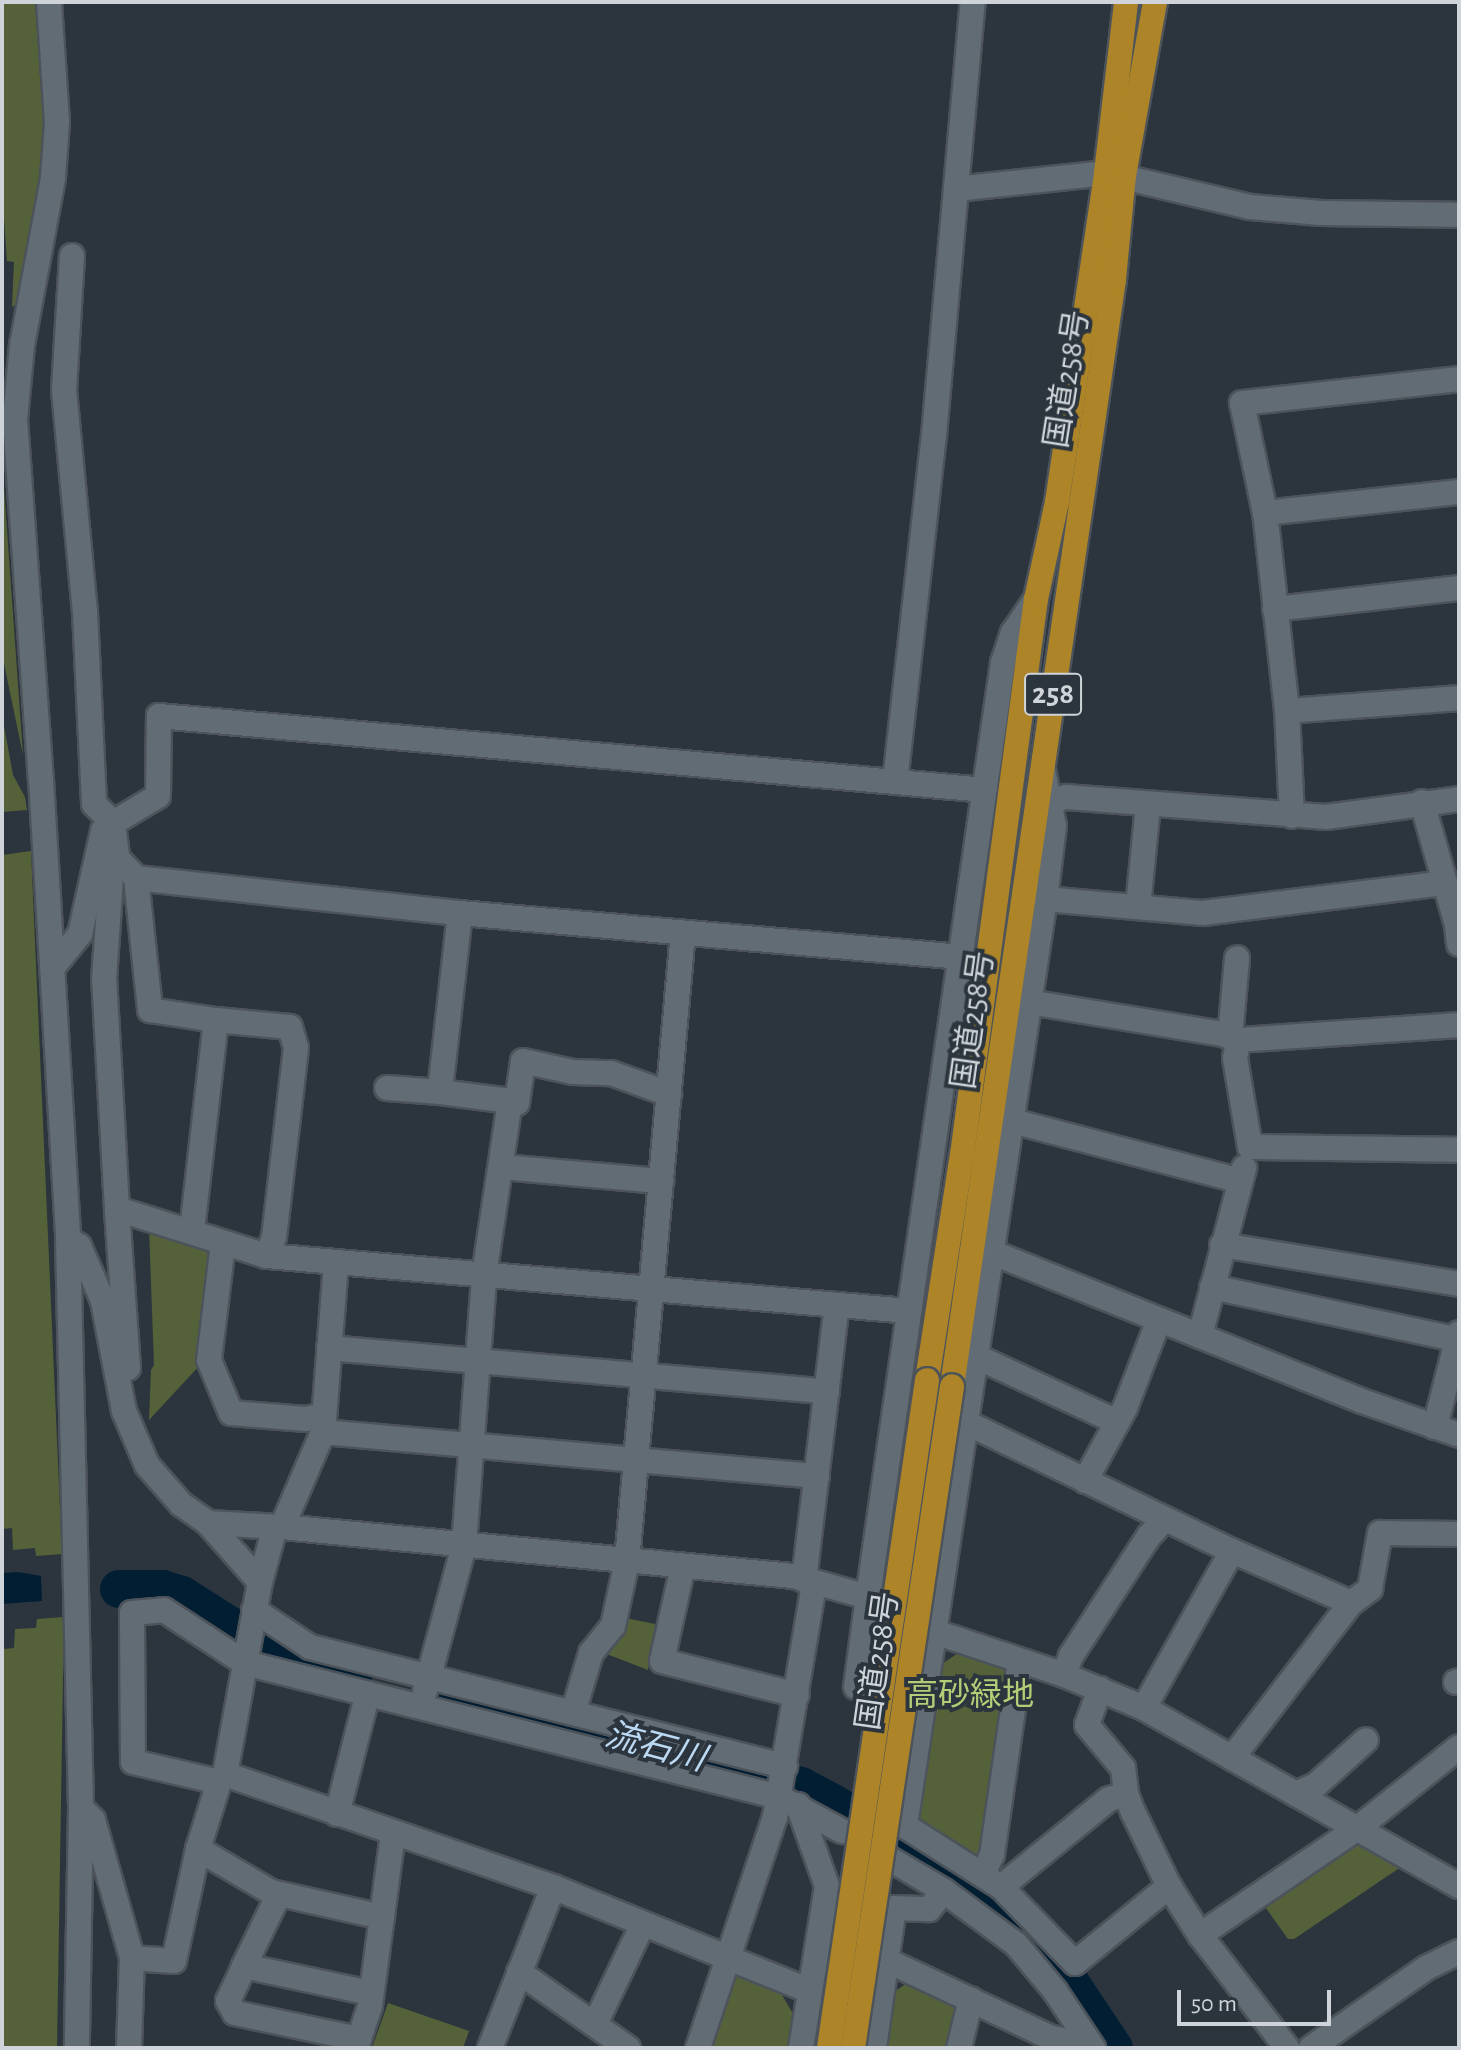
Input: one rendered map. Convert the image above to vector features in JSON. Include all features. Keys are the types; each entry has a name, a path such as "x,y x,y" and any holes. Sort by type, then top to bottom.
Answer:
{"highway":[{"name":"国道258号","path":"853,2048 1114,279 1115,175 1126,2"},
{"name":"国道258号","path":"829,2048 964,1140 1036,599 1057,502 1115,175 1155,2"}],"street":[{"path":"49,2 57,122 53,178 22,345 15,419 53,967 68,1239 81,1808 77,2048"},
{"path":"895,782 934,435 973,2"},
{"path":"956,189 1115,175 1204,199 1250,207 1321,213 1459,215"},
{"path":"72,256 64,390 85,612 94,804 113,823 117,858 111,876 104,980 118,1250 125,1284 130,1428"},
{"path":"1292,816 1287,711 1265,513 1242,403 1459,379"},
{"path":"1265,513 1459,492"},
{"path":"1275,609 1459,588"},
{"path":"856,1687 1003,663 1013,633 1036,599"},
{"path":"1287,711 1459,698"},
{"path":"53,967 80,934 103,831 158,796 159,716 985,790"},
{"path":"1043,769 1054,826 1045,899 905,1826 992,1880 1075,1963 1169,1886"},
{"path":"1051,801 1066,797 1326,817 1459,799"},
{"path":"1422,802 1459,944"},
{"path":"1138,907 1148,805"},
{"path":"117,858 136,878 150,1010 290,1027 296,1048 274,1237 267,1256"},
{"path":"136,878 460,913 962,957"},
{"path":"1045,899 1203,913 1445,883"},
{"path":"440,1092 460,913"},
{"path":"573,1713 591,1653 613,1626 627,1561 683,932"},
{"path":"1200,1336 1250,1147 1235,1058 1237,958"},
{"path":"1029,1002 1234,1039 1459,1025"},
{"path":"192,1231 216,1020"},
{"path":"387,1088 517,1103 523,1061 573,1072 611,1073 669,1094"},
{"path":"425,1692 464,1545 485,1269 503,1167 510,1101"},
{"path":"1012,1121 1240,1181"},
{"path":"1250,1147 1459,1150"},
{"path":"503,1167 661,1181"},
{"path":"117,1209 267,1256 336,1263 485,1269 652,1289 908,1311"},
{"path":"68,1239 79,1246 103,1301 130,1428 147,1465 181,1504 208,1523 260,1582"},
{"path":"223,1243 209,1360 231,1413 306,1419 471,1445 817,1476"},
{"path":"1222,1245 1459,1284"},
{"path":"991,1252 1459,1435"},
{"path":"132,1958 174,1961 198,1849 222,1778 260,1582 279,1527 323,1424 336,1263"},
{"path":"1212,1287 1458,1337 1435,1427"},
{"path":"698,2048 785,1786 837,1305"},
{"path":"1085,1481 1117,1422 1159,1320"},
{"path":"329,1348 827,1392"},
{"path":"975,1356 1117,1422"},
{"path":"967,1423 1164,1520 1351,1603"},
{"path":"1064,1675 1071,1656 1149,1536 1164,1520"},
{"path":"208,1523 279,1527 683,1566 809,1582 868,1597"},
{"path":"1232,1758 1351,1603 1370,1589 1380,1533 1459,1534"},
{"path":"1144,1708 1232,1551"},
{"path":"683,1566 662,1661 797,1695"},
{"path":"810,1991 553,1887 222,1778 133,1762 132,1613 164,1610 246,1660 367,1696 425,1692 573,1713 785,1786 842,1831"},
{"path":"253,1619 310,1647 425,1692 785,1786"},
{"path":"935,1632 1064,1675 1144,1708 1459,1886"},
{"path":"992,1880 992,1855 1020,1661"},
{"path":"1100,1689 1087,1725 1123,1768 1126,1794 1169,1886 1200,1935 1287,2048"},
{"path":"337,1814 367,1696"},
{"path":"1296,1794 1316,1785 1366,1740"},
{"path":"1200,1935 1358,1828 1459,1747"},
{"path":"785,1786 827,1886 801,2048"},
{"path":"992,1880 1109,1799 1126,1794"},
{"path":"81,1808 93,1820 132,1958 129,2048"},
{"path":"279,1894 228,2001 235,2013 358,2044 370,1993 393,1833"},
{"path":"198,1849 247,1879 279,1894 382,1917"},
{"path":"890,1859 944,1891 1016,1944 1055,1991 1092,2046"},
{"path":"490,2048 553,1887"},
{"path":"874,2048 894,1908 929,1909 944,1891"},
{"path":"595,2024 643,1924"},
{"path":"1311,2048 1426,1968 1459,1952"},
{"path":"888,1961 1052,2038 1092,2046"},
{"path":"244,1966 370,1993"},
{"path":"519,1972 628,2048"},
{"path":"959,2048 971,1999"}],"green space":[{"path":"2,2 40,2 43,55 45,126 38,190 29,249 16,305 12,307 14,262 7,261 2,190"},
{"path":"2,459 23,755 2,654"},
{"path":"2,715 13,775 25,797 27,810 2,812"},
{"path":"31,851 62,1554 36,1556 35,1548 13,1550 12,1528 2,1529 2,855"},
{"path":"149,1227 206,1246 214,1256 201,1364 149,1420 151,1370 154,1365"},
{"path":"64,1617 57,2048 2,2048 4,1649 14,1648 15,1629 36,1628 37,1619"},
{"path":"625,1618 655,1624 648,1670 604,1653"},
{"name":"高砂緑地","path":"963,1650 1000,1665 1010,1680 984,1851 971,1856 924,1827 917,1816 937,1667"},
{"path":"1353,1843 1399,1863 1398,1869 1294,1939 1288,1939 1263,1904"},
{"path":"736,1973 779,1990 795,2017 790,2048 710,2048"},
{"path":"913,1979 951,2001 957,2012 948,2048 883,2048 891,1994"},
{"path":"388,2003 469,2031 463,2048 372,2048"}],"water":[{"path":"2,1573 41,1576 42,1601 2,1604"}],"waterway":[{"name":"流石川","path":"119,1589 163,1589 182,1595 256,1642 285,1655 356,1669"},
{"name":"流石川","path":"454,1695 801,1786 831,1802 923,1856 1015,1922 1072,1985 1114,2048"}]}
